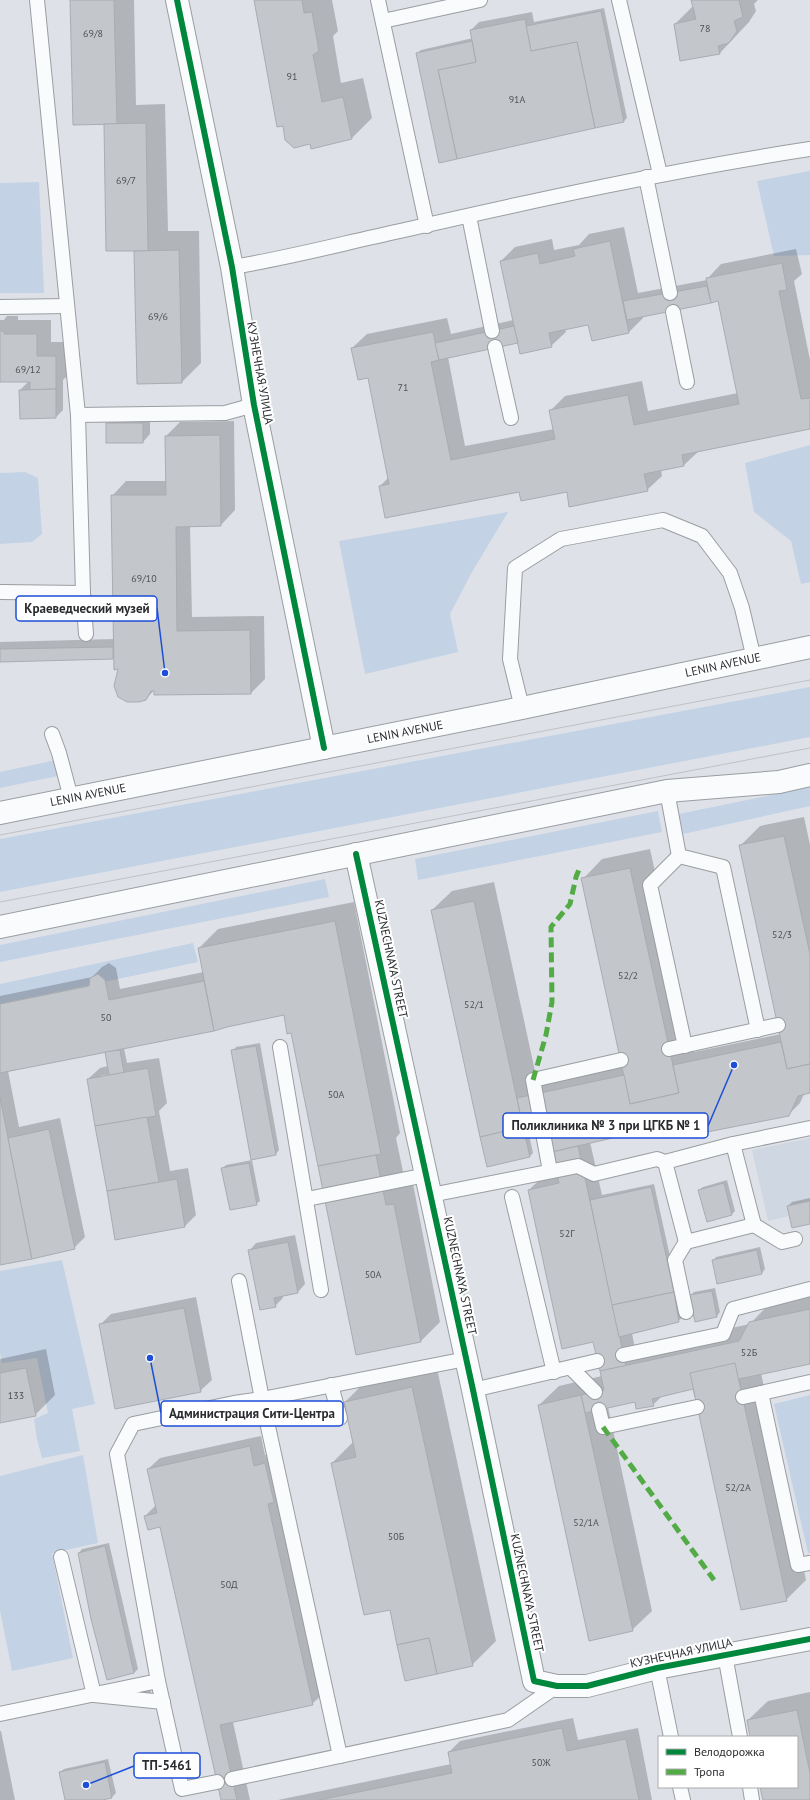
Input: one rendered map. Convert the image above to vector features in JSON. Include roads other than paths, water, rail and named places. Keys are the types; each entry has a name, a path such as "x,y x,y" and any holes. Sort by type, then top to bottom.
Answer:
{"street":[{"name":"КУЗНЕЧНАЯ УЛИЦА","path":"177,0 232,266 254,406 324,748"},
{"name":"LENIN AVENUE","path":"0,813 522,708 810,647"},
{"path":"0,926 667,791 779,782 810,775"},
{"name":"KUZNECHNAYA STREET","path":"356,854 474,1390 534,1681 557,1686"},
{"name":"КУЗНЕЧНАЯ УЛИЦА","path":"557,1686 587,1686 657,1668 810,1639"}],"lane":[{"path":"38,0 78,415 83,592 86,634"},
{"path":"378,0 427,226"},
{"path":"383,21 480,0"},
{"path":"619,0 660,174"},
{"path":"232,266 266,262 660,174 810,149"},
{"path":"646,177 670,293"},
{"path":"469,216 492,331"},
{"path":"0,307 67,306"},
{"path":"674,312 687,382"},
{"path":"496,347 511,418"},
{"path":"78,415 225,413 254,406"},
{"path":"522,708 510,659 515,568 561,539 663,520 702,536 730,573 742,608 754,659"},
{"path":"0,592 83,592"},
{"path":"52,734 59,753 71,798"},
{"path":"667,791 679,856"},
{"path":"679,856 724,867 758,1030"},
{"path":"679,856 650,885 685,1046"},
{"path":"669,1049 778,1025"},
{"path":"280,1047 307,1198 321,1290"},
{"path":"550,1171 533,1080 621,1060"},
{"path":"307,1198 550,1171 578,1166 594,1174 657,1159 665,1162 733,1144 810,1128"},
{"path":"733,1144 754,1225 782,1242 795,1239"},
{"path":"665,1162 686,1242"},
{"path":"512,1197 554,1372"},
{"path":"686,1312 675,1260 686,1242 754,1225"},
{"path":"239,1280 262,1399 340,1756"},
{"path":"623,1355 723,1334 733,1309 810,1289"},
{"path":"217,1782 183,1795 158,1681 118,1454 133,1424 234,1403 262,1399 466,1359"},
{"path":"474,1390 597,1361"},
{"path":"571,1368 595,1392"},
{"path":"743,1397 810,1382"},
{"path":"332,1385 340,1418"},
{"path":"761,1393 798,1565 810,1563"},
{"path":"599,1410 603,1427 697,1407"},
{"path":"61,1557 94,1695"},
{"path":"725,1655 740,1736"},
{"path":"657,1668 671,1736"},
{"path":"0,1714 158,1681"},
{"path":"232,1778 508,1720 557,1686"},
{"path":"94,1695 163,1702"},
{"path":"680,1788 683,1800"},
{"path":"750,1788 752,1800"}],"tram line":[{"path":"0,835 810,680"},
{"path":"0,902 810,748"}],"place":[{"name":"Краеведческий музей","path":"165,673"},
{"name":"Поликлиника № 3 при ЦГКБ № 1","path":"734,1065"},
{"name":"Администрация Сити-Центра","path":"150,1358"},
{"name":"ТП-5461","path":"86,1785"}]}
